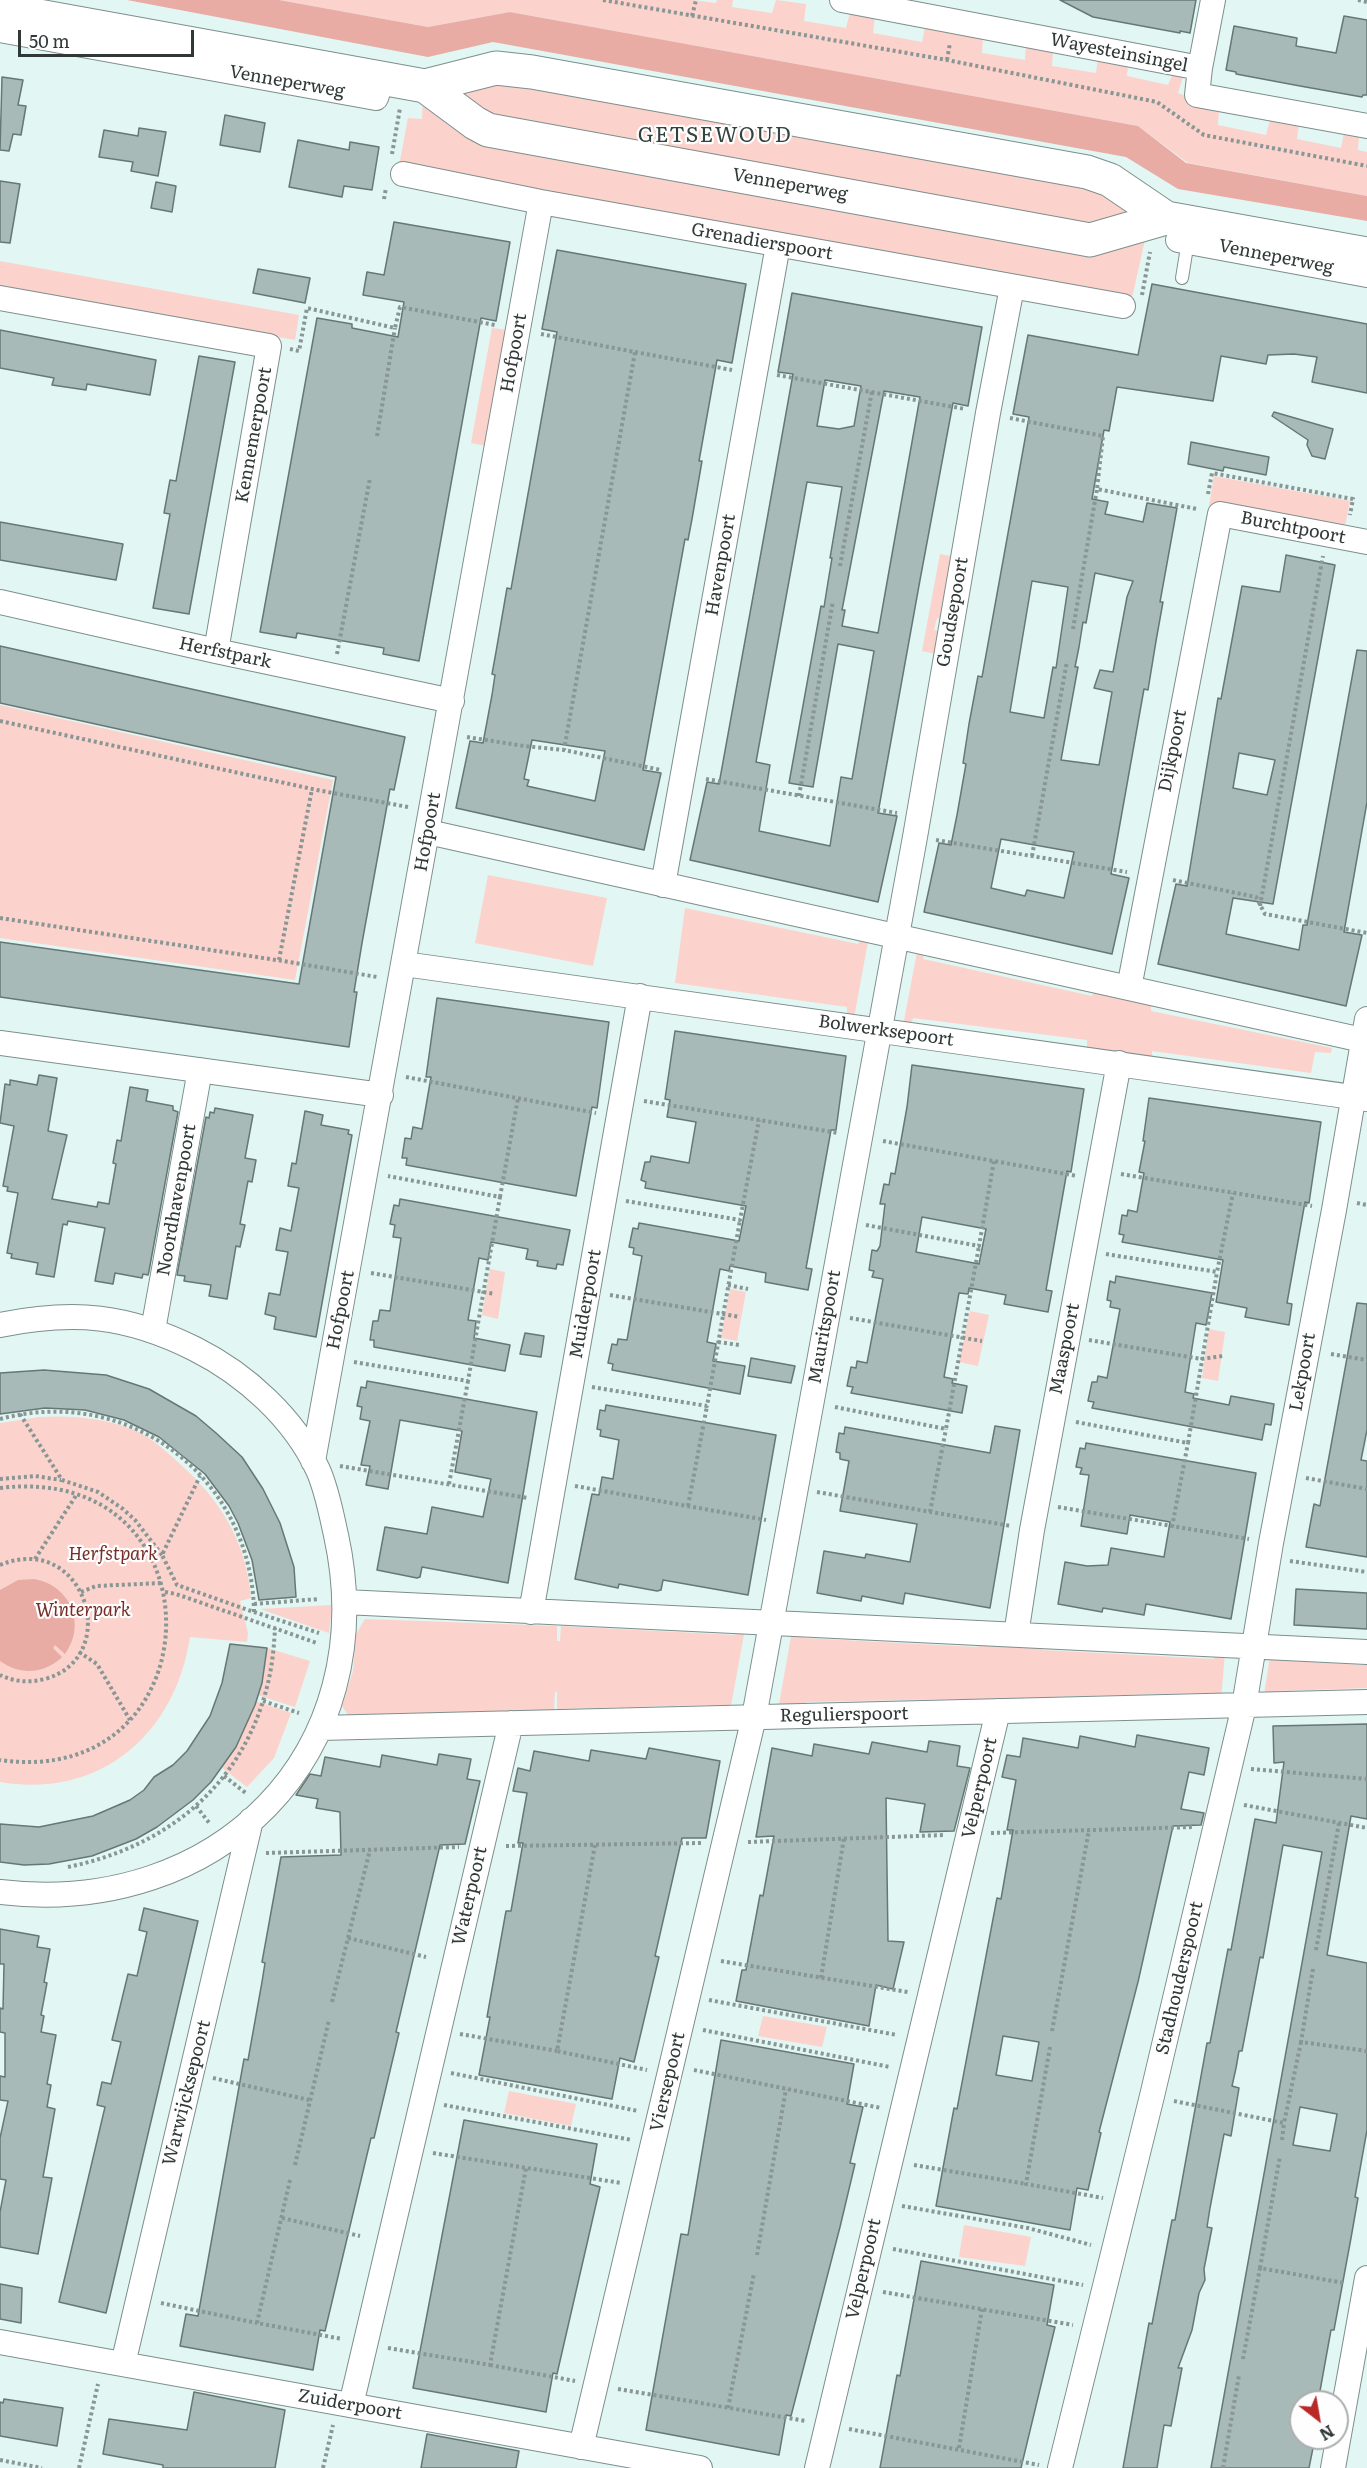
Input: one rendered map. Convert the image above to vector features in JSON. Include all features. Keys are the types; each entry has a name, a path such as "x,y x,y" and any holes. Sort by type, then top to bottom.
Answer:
{"street":[{"name":"Wayesteinsingel","path":"842,0 955,10 1200,68 1197,95 1367,126"},
{"path":"1200,68 1213,0"},
{"name":"Venneperweg","path":"0,9 379,88"},
{"name":"Venneperweg","path":"0,30 379,88 425,86 496,68 579,80 1087,172 1110,180 1189,234 1367,275"},
{"name":"Venneperweg","path":"425,86 488,130 1090,240 1189,234 1367,254"},
{"name":"Grenadierspoort","path":"393,175 1012,287 1132,302"},
{"name":"Hofpoort","path":"313,1461 541,202"},
{"name":"Havenpoort","path":"663,885 778,245"},
{"name":"Goudsepoort","path":"879,1030 1012,287"},
{"name":"Kennemerpoort","path":"0,298 269,346 216,651"},
{"name":"Burchtpoort","path":"1211,509 1346,538"},
{"name":"Dijkpoort","path":"1129,988 1211,509"},
{"name":"Herfstpark","path":"0,602 452,701"},
{"path":"428,832 1129,988 1366,1034"},
{"name":"Bolwerksepoort","path":"403,973 640,996 1360,1098"},
{"name":"Muiderpoort","path":"531,1612 640,996"},
{"name":"Mauritspoort","path":"754,1717 879,1030"},
{"name":"Lekpoort","path":"1244,1706 1306,1350 1334,1210 1360,1098 1366,1034"},
{"path":"0,1043 200,1070 382,1084"},
{"name":"Maaspoort","path":"1016,1635 1052,1417 1119,1063"},
{"name":"Noordhavenpoort","path":"153,1330 200,1070"},
{"path":"0,1322 66,1315 100,1317 153,1330 205,1353 249,1383 279,1414 313,1461 325,1491 331,1515 340,1555 345,1599 343,1646 337,1683 322,1724 304,1757 282,1788 251,1821 224,1841 184,1865 143,1882 76,1895 31,1896 0,1892"},
{"path":"345,1599 531,1612 1367,1652"},
{"name":"Regulierspoort","path":"322,1724 511,1723 1367,1702"},
{"name":"Stadhouderspoort","path":"1052,2467 1095,2329 1244,1706"},
{"name":"Velperpoort","path":"817,2468 998,1711"},
{"name":"Viersepoort","path":"581,2447 754,1717"},
{"name":"Waterpoort","path":"344,2404 365,2344 511,1723"},
{"name":"Warwijcksepoort","path":"113,2363 137,2298 193,2073 251,1821"},
{"path":"1333,2468 1366,2282"},
{"name":"Zuiderpoort","path":"0,2342 700,2468"}],"lane":[{"path":"1182,278 1189,234"}],"path":[{"path":"603,0 947,60 1157,102 1204,135 1367,166"},
{"path":"692,16 696,0"},
{"path":"1358,0 1367,2"},
{"path":"379,88 400,105 393,175 384,199"},
{"path":"1132,302 1152,242 1174,244 1189,234"},
{"path":"377,436 395,327"},
{"path":"635,352 755,375 765,372 872,391 1103,436 1097,489 1073,629"},
{"path":"840,566 872,391"},
{"path":"1097,489 1211,509 1212,473 1353,499 1346,538 1260,906"},
{"path":"333,676 370,478"},
{"path":"799,796 833,601"},
{"path":"1032,856 1067,661"},
{"path":"0,721 312,789 409,807"},
{"path":"279,960 312,789"},
{"path":"0,918 279,960 403,973"},
{"path":"382,1084 518,1098 619,1117"},
{"path":"448,1484 518,1098"},
{"path":"688,1506 759,1120"},
{"path":"930,1512 994,1161"},
{"path":"1100,1170 1334,1210"},
{"path":"367,1172 500,1197"},
{"path":"1172,1527 1233,1193"},
{"path":"605,1197 740,1220"},
{"path":"844,1221 979,1246"},
{"path":"1084,1250 1217,1272"},
{"path":"349,1269 495,1294"},
{"path":"728,1286 748,1289"},
{"path":"588,1291 740,1317"},
{"path":"827,1314 982,1341"},
{"path":"1068,1339 1096,1341 1201,1359 1224,1356"},
{"path":"718,1342 739,1345"},
{"path":"1306,1350 1367,1360"},
{"path":"332,1358 468,1381"},
{"path":"572,1383 707,1406"},
{"path":"811,1403 946,1429"},
{"path":"0,1419 20,1414 65,1412 113,1419 155,1438 179,1456 200,1476 227,1510 241,1539 250,1573 254,1612"},
{"path":"20,1414 62,1480"},
{"path":"1052,1417 1188,1443"},
{"path":"313,1461 448,1484 688,1506 789,1524"},
{"path":"1284,1474 1367,1489"},
{"path":"0,1479 35,1476 62,1480 98,1492 123,1509 141,1527 162,1555 177,1585 343,1646"},
{"path":"162,1555 200,1476"},
{"path":"0,1488 40,1485 77,1494 103,1507 126,1524 155,1562 165,1592 167,1630 163,1660 151,1689 130,1720 99,1744 66,1758 34,1763 0,1759"},
{"path":"796,1489 1032,1530"},
{"path":"35,1559 77,1494"},
{"path":"1037,1503 1172,1527 1367,1572"},
{"path":"0,1555 2,1564 14,1559 35,1559 50,1563 66,1572 81,1592 87,1605 88,1626 79,1652 70,1664 52,1676 32,1682 11,1680 0,1675"},
{"path":"81,1592 96,1586 162,1583"},
{"path":"165,1592 176,1593 275,1628 343,1646"},
{"path":"254,1604 345,1599"},
{"path":"61,1869 94,1862 146,1842 177,1822 219,1783 247,1739 263,1701 268,1687 275,1628"},
{"path":"79,1652 97,1664 130,1720"},
{"path":"263,1701 322,1724"},
{"path":"1231,1767 1367,1779"},
{"path":"1222,1801 1367,1828"},
{"path":"1316,1950 1340,1823"},
{"path":"1052,2031 1089,1830"},
{"path":"821,1978 844,1838"},
{"path":"557,2051 595,1845"},
{"path":"332,2002 370,1850"},
{"path":"348,1938 426,1957"},
{"path":"697,1957 930,1996"},
{"path":"1282,2140 1313,1969"},
{"path":"688,1996 920,2040"},
{"path":"295,2165 329,2020"},
{"path":"681,2026 912,2071"},
{"path":"439,2030 786,2089 902,2112"},
{"path":"1301,2042 1367,2051"},
{"path":"1026,2184 1050,2047"},
{"path":"430,2069 660,2115"},
{"path":"193,2073 309,2100"},
{"path":"757,2255 786,2089"},
{"path":"1152,2096 1284,2123"},
{"path":"422,2100 653,2144"},
{"path":"411,2150 643,2187"},
{"path":"1243,2360 1280,2156"},
{"path":"891,2160 1126,2202"},
{"path":"490,2365 526,2168"},
{"path":"257,2323 290,2180"},
{"path":"881,2202 1028,2228 1114,2250"},
{"path":"282,2218 360,2236"},
{"path":"870,2244 1105,2289"},
{"path":"1260,2268 1366,2282"},
{"path":"728,2408 754,2273"},
{"path":"860,2288 1095,2329"},
{"path":"137,2298 365,2344 958,2448 1052,2467"},
{"path":"958,2448 982,2309"},
{"path":"80,2468 113,2363"},
{"path":"1223,2468 1239,2375"},
{"path":"323,2468 344,2404"},
{"path":"0,2460 42,2468"}],"green space":[{"path":"279,0 694,0 716,3 717,0 733,0 732,7 772,13 776,0 806,4 804,21 846,28 850,12 875,17 873,33 922,42 925,27 983,37 982,53 1025,60 1026,45 1053,51 1052,66 1096,73 1098,58 1128,64 1127,76 1168,85 1173,73 1183,77 1178,93 1219,109 1218,125 1266,135 1270,120 1299,124 1297,139 1341,148 1344,133 1359,135 1358,150 1367,152 1367,196 1188,163 1138,126 510,12 428,27"},
{"path":"510,77 1102,188 1135,214 1090,227 497,123 452,92"},
{"path":"423,97 479,133 1146,235 1132,298 399,166 408,118 422,119"},
{"path":"0,261 299,315 295,340 0,287"},
{"path":"492,328 507,330 486,446 471,443"},
{"path":"1214,476 1350,501 1344,531 1209,506"},
{"path":"940,554 955,557 943,619 937,618 934,630 941,632 936,654 922,651"},
{"path":"0,705 333,780 295,980 0,938"},
{"path":"488,875 607,898 593,966 475,943"},
{"path":"685,908 858,944 862,936 869,936 854,1018 847,1018 847,1007 675,983"},
{"path":"918,947 925,949 923,959 1092,996 1096,987 1151,1000 1151,1011 1332,1048 1331,1053 1315,1052 1311,1073 1152,1051 1152,1058 1087,1050 1087,1040 913,1018 910,1028 903,1026"},
{"path":"490,1269 505,1272 498,1319 482,1315"},
{"path":"730,1289 746,1292 737,1341 721,1338"},
{"path":"970,1311 989,1315 978,1366 959,1362"},
{"path":"1209,1329 1225,1332 1218,1381 1202,1378"},
{"name":"Herfstpark","path":"63,1416 100,1420 141,1433 164,1449 194,1477 229,1523 244,1558 251,1598 240,1601 248,1633 247,1642 190,1637 182,1672 168,1703 150,1730 127,1753 100,1769 70,1780 36,1785 0,1782 0,1423"},
{"path":"332,1605 329,1633 260,1609"},
{"path":"365,1619 557,1626 557,1641 560,1641 561,1626 735,1635 735,1629 745,1629 730,1711 711,1712 710,1705 557,1709 557,1692 555,1692 554,1710 348,1715 342,1706 353,1671 356,1634"},
{"path":"792,1631 804,1633 804,1638 977,1647 978,1641 1041,1644 1042,1650 1214,1659 1215,1653 1225,1653 1221,1699 1202,1700 1201,1693 1049,1697 1048,1704 958,1706 957,1699 806,1702 805,1710 778,1710"},
{"path":"267,1648 310,1661 295,1707 257,1695"},
{"path":"1289,1655 1289,1661 1367,1665 1367,1688 1279,1691 1279,1698 1264,1695 1270,1656"},
{"path":"256,1701 291,1713 274,1758 247,1787 221,1767 241,1736"},
{"path":"763,2016 827,2027 822,2047 758,2036"},
{"path":"509,2091 576,2104 571,2126 504,2113"},
{"path":"964,2225 1031,2237 1025,2266 959,2257"}],"shaded area":[{"path":"127,0 279,0 428,27 510,12 1138,126 1186,163 1367,196 1367,221 1178,189 1126,157 493,42 428,57"},
{"path":"34,1579 47,1583 65,1597 74,1619 74,1630 65,1654 55,1645 53,1648 62,1657 60,1659 46,1668 30,1671 15,1669 0,1661 0,1590 18,1580"}],"building":[{"path":"1060,0 1196,0 1190,33 1180,31 1180,33 1093,17"},
{"path":"1344,16 1367,20 1367,95 1362,97 1236,74 1236,72 1226,70 1234,26 1297,38 1296,46 1336,53"},
{"path":"2,77 23,80 18,105 26,106 21,135 13,134 9,151 0,150"},
{"path":"225,115 265,123 260,152 220,145"},
{"path":"139,128 166,132 158,176 131,171 133,162 99,157 104,130 138,136"},
{"path":"298,140 349,150 350,142 379,147 372,190 344,186 342,197 289,187"},
{"path":"0,181 20,184 10,243 0,242"},
{"path":"156,182 176,186 172,212 151,208"},
{"path":"394,222 510,242 496,321 481,318 419,661 383,654 384,648 297,633 296,638 260,632 317,318 352,324 352,328 398,337 404,302 363,295 367,272 384,275"},
{"path":"557,250 746,284 732,363 717,360 699,461 702,461 692,519 688,540 685,539 643,770 661,773 644,850 456,808 470,741 483,743 492,695 495,675 492,674 507,588 511,589 557,332 542,329","holes":["532,740 605,751 595,801 527,786 529,780 524,779"]},
{"path":"258,269 310,278 305,303 253,293"},
{"path":"1152,284 1367,324 1367,393 1312,382 1317,357 1294,354 1268,355 1266,364 1221,356 1213,401 1117,387 1109,431 1104,430 1092,499 1108,502 1105,514 1143,522 1147,503 1177,508 1160,602 1163,602 1148,690 1144,689 1111,874 1129,878 1112,954 924,912 939,843 951,845 966,764 963,763 969,724 978,676 982,677 1029,417 1013,414 1028,335 1138,355","holes":["1095,573 1133,581 1127,597 1113,672 1100,670 1094,688 1112,692 1099,765 1061,760 1078,667 1075,667 1083,622 1086,623","1032,581 1068,587 1056,668 1053,667 1044,718 1010,712","1001,839 1074,852 1064,898 1027,890 1025,896 991,888"]},
{"path":"792,293 982,327 968,406 953,403 920,580 878,813 897,816 878,902 690,860 707,782 719,784 768,514 793,374 778,372","holes":["825,380 861,386 854,426 839,429 817,426","884,391 920,397 878,633 842,626 845,610 842,610","807,482 842,487 824,607 821,606 789,783 813,787 838,644 874,651 852,779 841,777 830,846 759,831 770,765 756,762"]},
{"path":"0,330 156,360 150,395 87,384 86,390 52,385 54,378 0,368"},
{"path":"199,356 235,362 189,614 153,608 170,514 164,513 170,480 176,481"},
{"path":"1274,412 1333,429 1325,459 1312,456 1307,445 1308,440 1272,416"},
{"path":"1191,442 1269,457 1266,475 1224,467 1223,471 1188,464"},
{"path":"0,522 123,544 116,580 0,560"},
{"path":"1286,555 1335,565 1273,904 1233,898 1226,934 1299,950 1303,925 1307,925 1357,650 1367,651 1367,802 1344,932 1362,935 1346,1006 1158,964 1176,884 1187,886 1218,698 1221,699 1242,586 1280,592","holes":["1239,753 1275,760 1267,795 1233,788"]},
{"path":"0,646 405,737 394,790 390,789 362,943 354,992 357,992 349,1047 0,997 0,942 299,984 336,777 0,703"},
{"path":"437,998 609,1022 597,1108 592,1107 576,1196 406,1165 407,1158 402,1158 405,1138 411,1139 413,1127 422,1129 431,1077 426,1077"},
{"path":"675,1031 846,1056 836,1130 831,1130 806,1268 812,1269 808,1290 765,1282 766,1273 730,1266 729,1271 720,1269 707,1342 716,1344 713,1361 745,1366 740,1394 612,1370 613,1364 608,1363 612,1344 617,1345 618,1339 627,1340 642,1256 633,1254 634,1248 629,1247 633,1228 638,1229 639,1223 739,1241 746,1206 645,1188 646,1182 641,1180 645,1162 650,1162 651,1156 689,1163 696,1122 667,1117 670,1100 665,1099"},
{"path":"912,1065 1084,1089 1071,1172 1067,1171 1046,1290 1052,1291 1048,1312 1004,1304 1006,1295 969,1288 968,1294 959,1293 944,1377 953,1379 952,1383 967,1386 962,1413 851,1393 853,1387 847,1386 851,1367 856,1368 857,1361 867,1363 883,1279 872,1277 874,1271 869,1270 872,1250 877,1251 880,1246 885,1204 880,1204 884,1184 889,1185 891,1173 895,1174","holes":["922,1217 986,1229 979,1264 916,1252"]},
{"path":"39,1075 57,1078 48,1131 67,1135 52,1199 97,1207 98,1202 109,1204 116,1164 113,1163 117,1140 121,1141 130,1087 148,1090 146,1101 173,1106 173,1110 178,1112 148,1275 143,1274 142,1278 115,1273 113,1284 95,1281 105,1228 68,1221 67,1225 63,1224 54,1277 36,1274 38,1263 11,1258 12,1254 7,1253 18,1193 7,1191 8,1187 3,1186 14,1126 0,1123 5,1084 10,1085 10,1080 37,1085"},
{"path":"1149,1098 1321,1122 1309,1203 1305,1202 1287,1303 1292,1304 1289,1325 1245,1317 1247,1308 1216,1302 1223,1260 1122,1242 1124,1235 1119,1234 1122,1215 1127,1216 1128,1210 1137,1212 1144,1173 1139,1172"},
{"path":"215,1108 253,1115 245,1158 256,1160 252,1182 248,1181 240,1224 245,1225 240,1247 236,1246 227,1299 209,1296 211,1285 184,1281 185,1276 177,1275 206,1117 209,1118 210,1112 214,1113"},
{"path":"305,1111 323,1115 321,1125 349,1130 348,1134 352,1135 316,1337 274,1329 276,1317 265,1314 269,1293 280,1295 288,1252 276,1250 280,1228 291,1231 299,1188 288,1186 292,1163 296,1164"},
{"path":"400,1199 570,1230 563,1265 557,1264 556,1269 537,1266 538,1261 526,1259 528,1249 491,1242 488,1260 479,1258 468,1320 476,1321 474,1338 510,1345 505,1371 374,1347 374,1340 370,1340 373,1321 378,1321 380,1310 390,1311 401,1238 393,1237 395,1225 390,1224 394,1205 399,1206"},
{"path":"1116,1276 1212,1293 1206,1325 1196,1323 1185,1392 1194,1394 1193,1398 1229,1405 1231,1396 1274,1404 1271,1425 1265,1424 1262,1440 1092,1408 1094,1402 1088,1401 1092,1382 1097,1382 1098,1376 1107,1378 1120,1309 1110,1307 1111,1301 1107,1300 1110,1281 1115,1283"},
{"path":"1357,1303 1367,1304 1367,1430 1361,1460 1367,1461 1367,1557 1306,1547 1314,1504 1320,1506"},
{"path":"525,1333 544,1336 541,1357 520,1354"},
{"path":"751,1358 795,1366 791,1383 748,1376"},
{"path":"44,1370 106,1375 149,1389 196,1416 216,1433 242,1457 263,1489 280,1523 294,1567 296,1597 259,1600 252,1560 229,1506 205,1474 159,1437 124,1420 85,1410 45,1408 0,1414 0,1373"},
{"path":"367,1381 537,1412 508,1583 422,1567 420,1577 417,1578 377,1570 385,1527 427,1534 432,1507 483,1517 491,1479 455,1472 462,1431 400,1420 388,1489 366,1485 370,1466 361,1465 370,1421 360,1419 362,1407 357,1406 361,1387 366,1388"},
{"path":"606,1405 776,1435 748,1595 663,1580 661,1590 657,1591 619,1584 618,1588 575,1579 592,1494 599,1495 602,1477 613,1479 619,1440 600,1436 601,1430 597,1429 600,1410 605,1411"},
{"path":"995,1426 1020,1430 990,1608 905,1593 903,1604 862,1596 861,1601 817,1593 824,1551 865,1558 866,1554 910,1562 917,1524 840,1511 849,1461 840,1459 840,1453 836,1452 839,1433 844,1434 845,1427 990,1453"},
{"path":"1086,1443 1256,1473 1231,1619 1146,1604 1144,1615 1103,1608 1102,1612 1058,1604 1065,1562 1087,1566 1108,1565 1111,1548 1164,1557 1170,1522 1130,1515 1127,1534 1081,1526 1089,1475 1080,1474 1082,1468 1076,1467 1080,1448 1085,1449"},
{"path":"1296,1589 1367,1593 1367,1629 1294,1625"},
{"path":"230,1644 267,1648 262,1683 236,1747 211,1782 193,1800 157,1827 136,1839 92,1856 49,1864 24,1865 0,1862 0,1824 39,1827 93,1816 130,1800 144,1790 154,1777 173,1765 187,1751 210,1716 222,1683"},
{"path":"1367,1724 1367,1819 1351,1816 1327,1955 1367,1963 1367,2130 1355,2197 1358,2198 1351,2238 1320,2390 1289,2390 1289,2450 1313,2450 1309,2468 1211,2468 1322,1852 1283,1845 1263,1958 1260,1957 1242,2051 1239,2051 1232,2086 1239,2088 1231,2136 1224,2134 1210,2208 1207,2227 1212,2228 1204,2269 1205,2280 1199,2293 1192,2330 1178,2368 1182,2368 1171,2426 1164,2425 1157,2468 1123,2468 1149,2323 1152,2324 1172,2220 1175,2220 1207,2043 1210,2043 1228,1949 1231,1950 1255,1819 1276,1823 1284,1762 1274,1763 1273,1726","holes":["1300,2107 1337,2114 1330,2151 1293,2145"]},
{"path":"1137,1735 1209,1748 1204,1775 1189,1772 1181,1809 1204,1813 1201,1825 1173,1826 1138,1982 1099,2132 1101,2133 1088,2190 1077,2188 1070,2230 936,2206 997,1898 1001,1899 1013,1830 1007,1830 1016,1780 1002,1777 1007,1755 1020,1757 1023,1738 1078,1748 1080,1736 1135,1747","holes":["1003,2036 1039,2042 1032,2081 996,2075"]},
{"path":"929,1741 960,1746 957,1766 970,1768 954,1831 920,1832 925,1804 886,1798 888,1941 904,1942 893,1989 876,1985 869,2026 736,2001 742,1970 746,1970 774,1836 756,1837 772,1748 812,1756 814,1744 869,1754 872,1742 927,1752"},
{"path":"649,1748 720,1761 706,1838 682,1838 655,1956 659,1957 634,2062 620,2058 612,2099 479,2075 506,1911 511,1911 523,1843 518,1843 527,1793 513,1791 518,1768 530,1771 534,1751 589,1761 591,1750 646,1759"},
{"path":"439,1754 471,1759 467,1779 480,1781 465,1844 440,1845 396,2032 399,2033 374,2138 371,2138 325,2331 320,2330 313,2370 180,2346 186,2314 198,2316 244,2059 248,2060 265,1963 262,1962 281,1857 341,1855 340,1812 316,1808 318,1799 296,1795 310,1774 321,1776 325,1757 380,1767 382,1755 437,1765"},
{"path":"144,1908 198,1921 106,2313 59,2302 105,2107 97,2105 102,2082 111,2084 121,2042 112,2040 128,1974 137,1976 147,1932 139,1930"},
{"path":"0,1929 39,1936 37,1947 50,1949 44,1982 47,1983 41,2015 44,2016 41,2032 56,2035 47,2084 51,2085 47,2107 55,2109 43,2177 52,2178 38,2254 0,2247 0,2212 6,2180 0,2179 0,2138 8,2101 0,2100 0,2076 5,2077 5,2033 0,2032 4,1964 0,1964"},
{"path":"721,2040 854,2064 847,2104 863,2107 850,2163 855,2164 840,2227 791,2416 786,2415 779,2455 646,2430 681,2234 688,2235"},
{"path":"464,2120 597,2144 590,2184 600,2187 557,2374 553,2373 546,2412 413,2388"},
{"path":"921,2261 1054,2285 1047,2325 1055,2327 1021,2468 880,2468"},
{"path":"0,2284 22,2288 21,2323 0,2319"},
{"path":"194,2392 285,2410 275,2468 163,2468 163,2465 103,2454 109,2419 187,2430"},
{"path":"4,2399 63,2408 57,2446 0,2436 0,2402 3,2403"},
{"path":"427,2434 519,2451 516,2468 421,2468"}],"district":[{"name":"GETSEWOUD","path":"715,136"}],"park label":[{"name":"Winterpark","path":"83,1611"}]}
